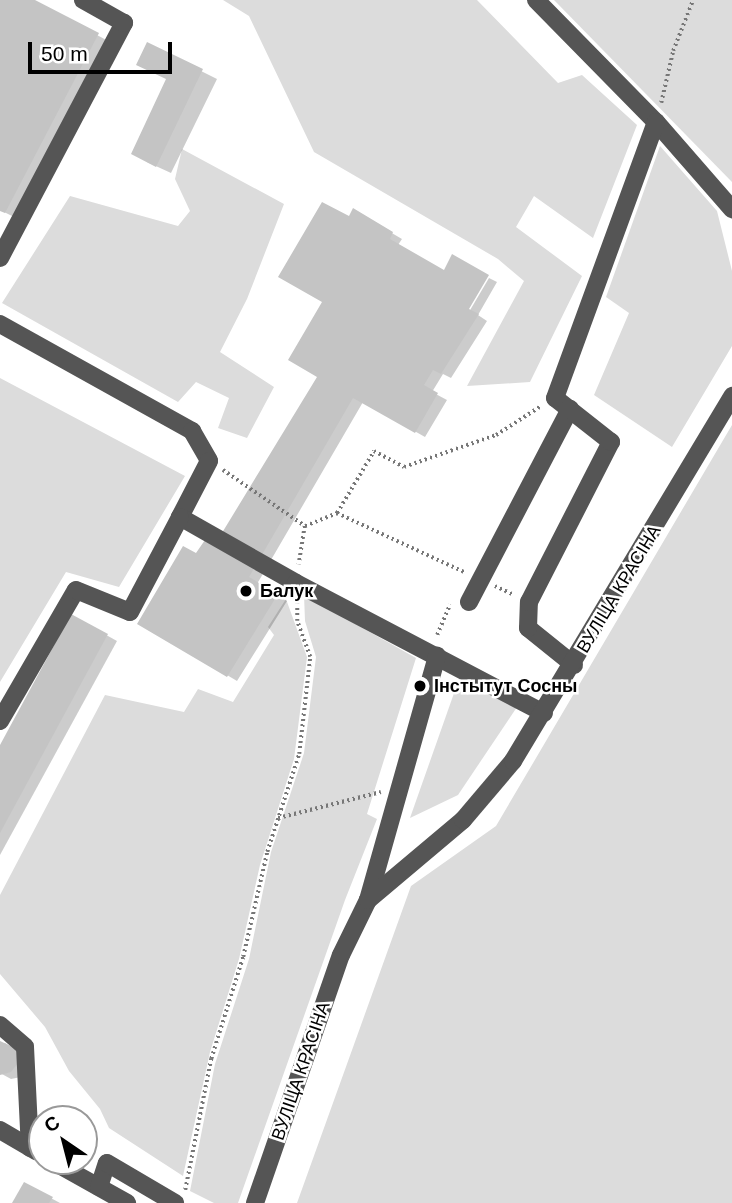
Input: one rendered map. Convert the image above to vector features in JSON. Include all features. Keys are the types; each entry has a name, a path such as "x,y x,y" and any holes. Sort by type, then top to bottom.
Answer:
{"street":[{"path":"0,258 124,23 83,0"},
{"path":"536,0 656,122 732,209"},
{"path":"469,602 562,403 656,122"},
{"path":"0,324 192,431 209,461 130,612 76,590 0,721"},
{"name":"ВУЛІЦА КРАСІНА","path":"255,1203 341,955 368,900 463,820 513,761 732,396"},
{"path":"562,403 611,442 529,602 528,628 573,665"},
{"path":"180,517 296,583 544,713"},
{"path":"368,900 437,656"},
{"path":"0,1025 25,1047 31,1105"},
{"path":"0,1130 28,1147"},
{"path":"99,1187 107,1163 180,1198"},
{"path":"77,1175 127,1203"}],"path":[{"path":"656,122 673,51 693,0"},
{"path":"305,526 337,513 374,451 404,467 496,435 562,403"},
{"path":"209,461 305,526"},
{"path":"337,513 529,602"},
{"path":"296,583 305,526"},
{"path":"180,1198 211,1059 243,957 267,852 299,754 310,657 297,621"},
{"path":"278,818 384,790"}],"shaded area":[{"path":"223,0 477,0 558,83 582,75 637,125 593,238 534,196 516,227 582,276 530,382 467,386 524,281 498,259 314,152 249,16"},
{"path":"554,0 732,0 732,182"},
{"path":"660,146 717,211 732,271 732,346 672,447 594,395 629,313 606,297"},
{"path":"182,149 284,204 247,299 220,352 274,387 247,438 218,428 229,398 196,382 178,402 2,303 70,196 178,226 190,211 175,179"},
{"path":"0,378 185,476 119,587 66,572 0,682"},
{"path":"732,425 732,1203 297,1203 411,886 496,826"},
{"path":"304,595 416,658 367,814 377,819 345,900 238,1203 214,1203 190,1191 215,1064 249,959 271,852 304,753 316,657 305,621"},
{"path":"286,599 307,657 294,759 260,865 239,959 210,1052 183,1176 109,1128 98,1105 69,1071 45,1027 0,974 0,895 105,695 184,712 198,689 233,702 274,635 268,627"},
{"path":"459,679 517,707 458,795 410,818"}],"building":[{"path":"0,0 35,0 99,33 5,213 0,211"},
{"path":"147,42 203,69 156,167 131,154 166,79 136,65"},
{"path":"322,202 349,216 353,208 393,232 390,239 444,270 452,254 489,275 469,309 479,314 441,374 433,370 424,385 438,393 415,433 353,398 249,577 278,594 227,677 137,624 183,546 196,553 205,540 214,546 317,377 288,360 322,302 278,277"},
{"path":"71,614 108,634 0,833 0,745"},
{"path":"0,1041 15,1048 18,1063 11,1072 0,1075"},
{"path":"24,1182 53,1197 49,1203 12,1203"}],"place":[{"name":"Балук","path":"246,591"},
{"name":"Інстытут Сосны","path":"420,686"}]}
